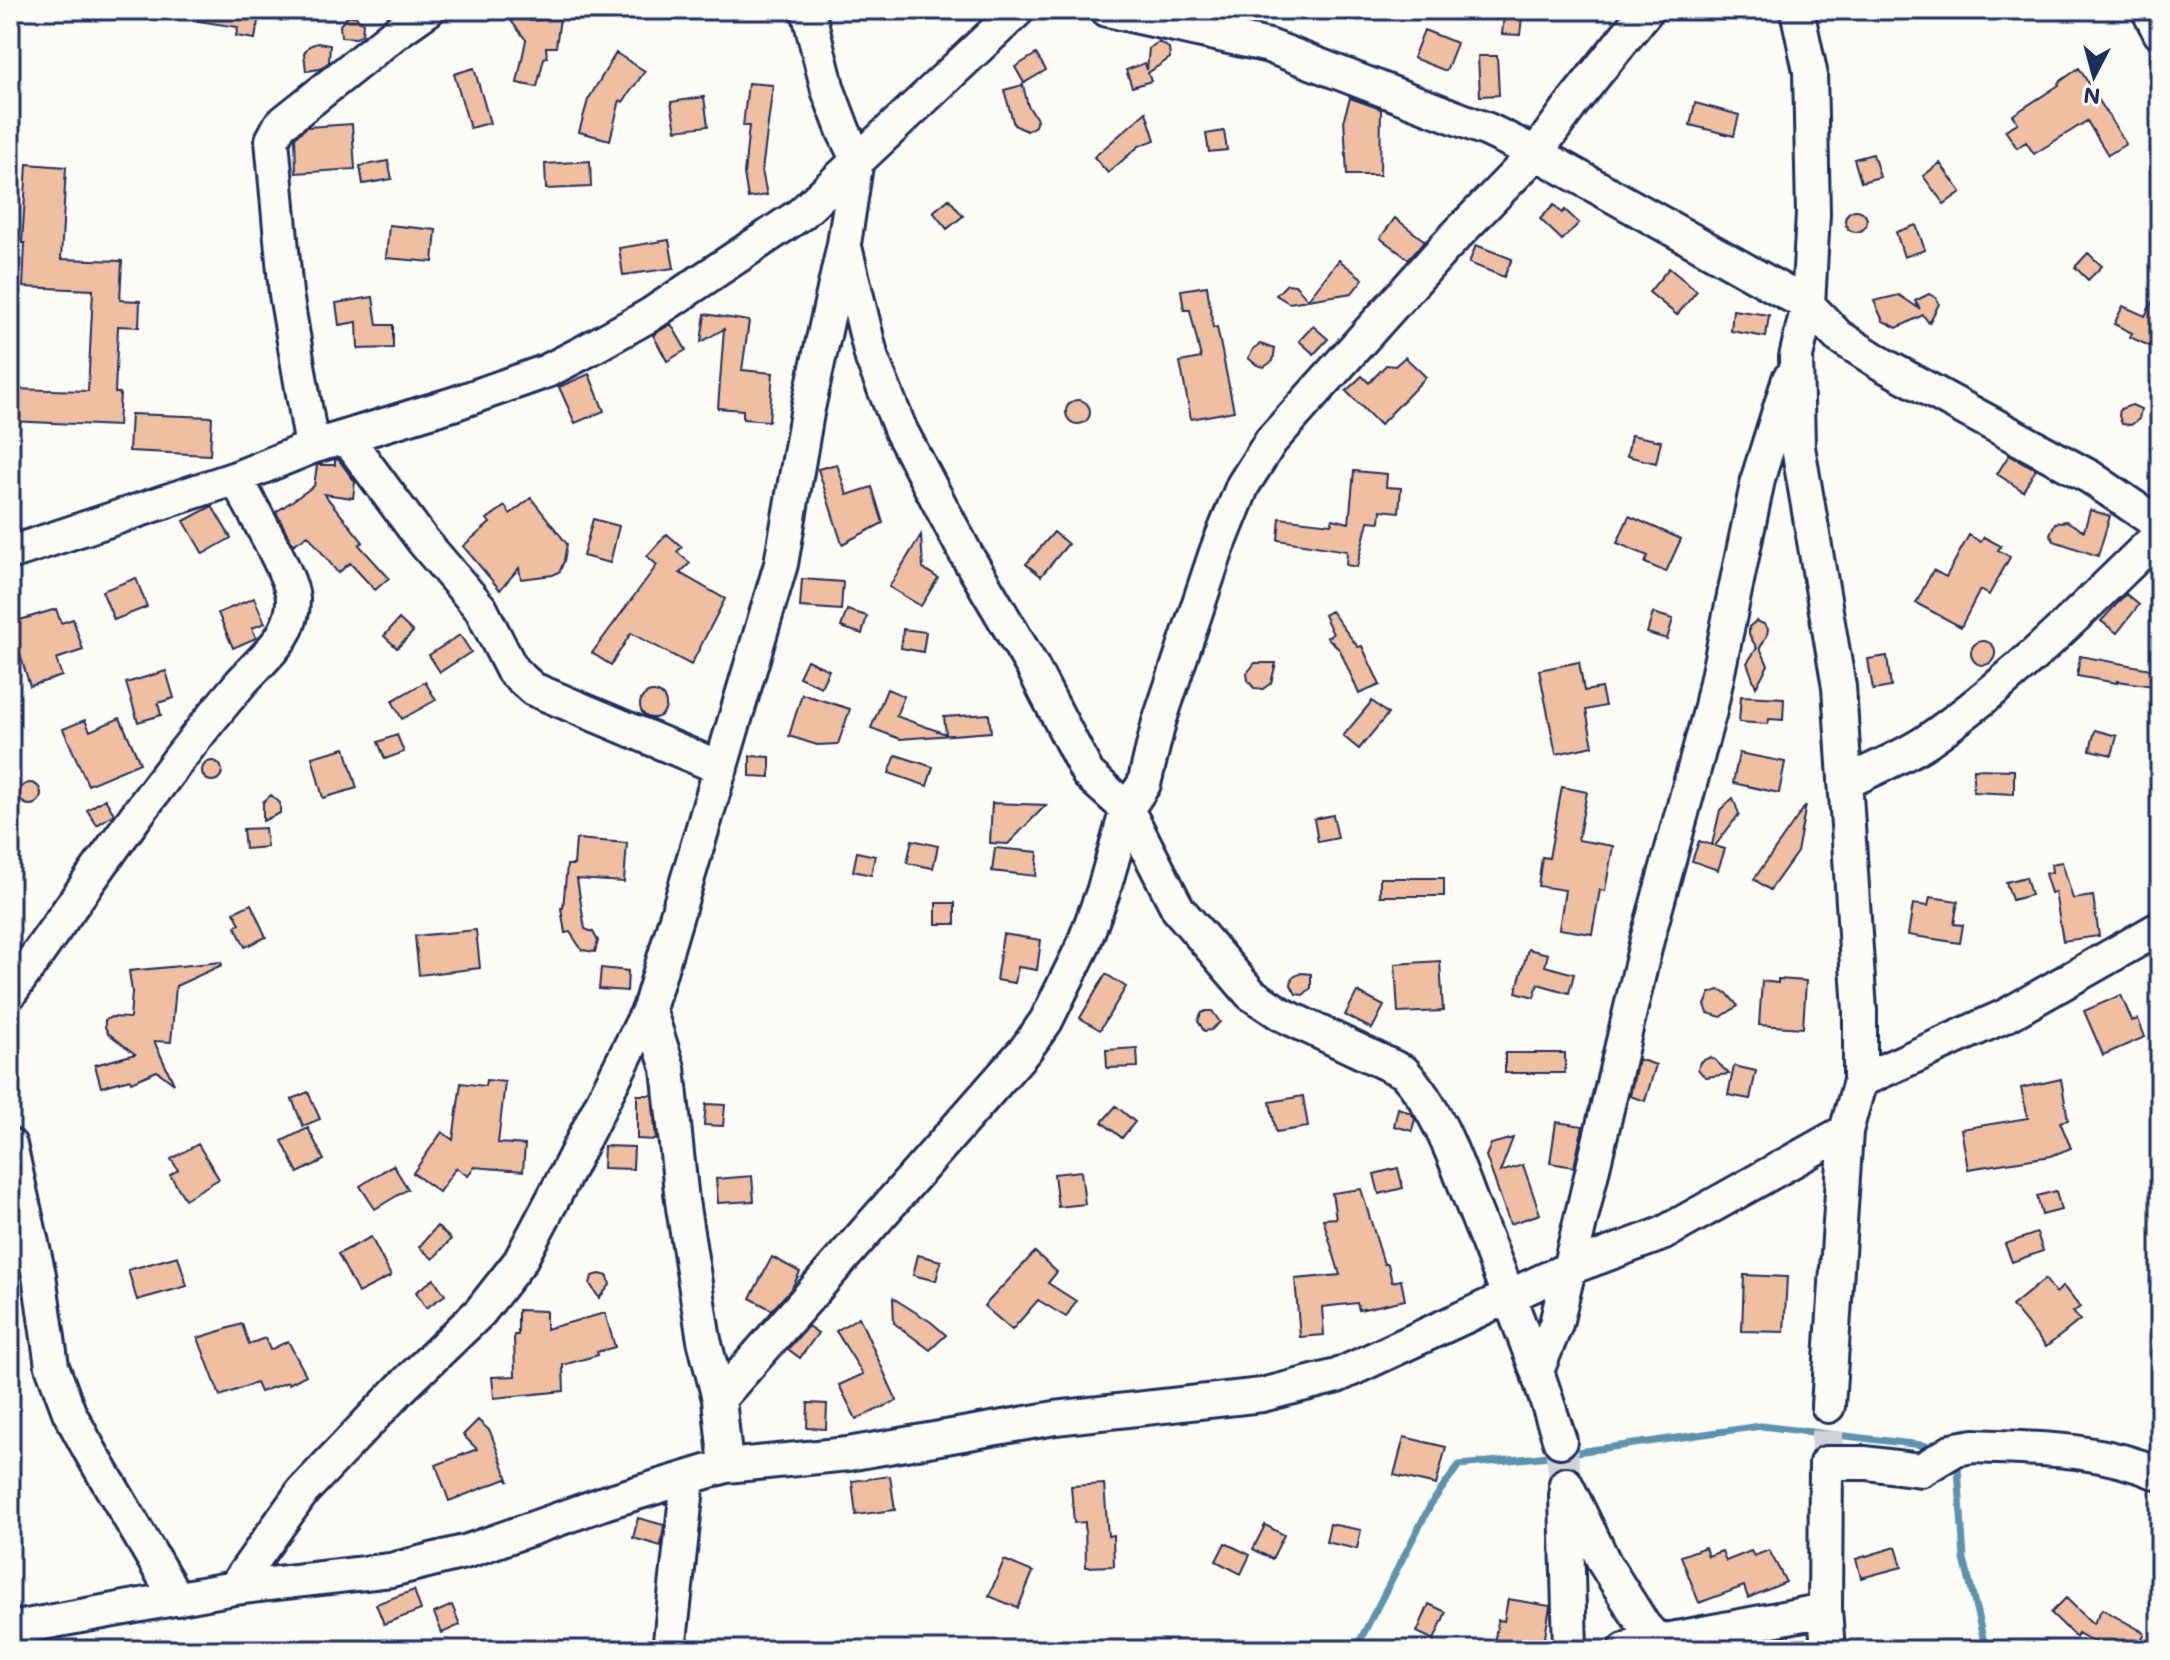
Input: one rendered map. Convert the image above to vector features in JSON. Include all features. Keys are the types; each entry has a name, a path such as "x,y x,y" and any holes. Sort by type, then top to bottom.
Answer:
{"street":[{"path":"312,447 286,294 272,140 280,125 428,10"},
{"path":"234,1588 303,1491 399,1390 480,1312 511,1273 541,1224 649,1009 781,564 807,413 844,244 857,159 828,90 808,10"},
{"path":"10,553 236,478 312,447 533,376 582,353 650,315 801,214 1018,10"},
{"path":"1107,10 1269,46 1488,130 1536,153 1808,305 1838,336 1882,364 2090,477 2160,525"},
{"path":"719,1399 1026,1049 1046,1021 1082,948 1103,892 1127,809 1144,784 1159,722 1216,552 1243,485 1271,441 1444,248 1536,153 1647,10"},
{"path":"1537,1371 1556,1324 1647,940 1710,711 1759,475 1796,357 1808,305 1813,214 1810,71 1797,10"},
{"path":"2148,10 2160,33"},
{"path":"844,244 872,359 901,431 966,554 1032,666 1088,774 1127,809 1178,909 1251,994 1281,1014 1404,1072 1418,1088 1443,1134 1508,1295 1560,1441"},
{"path":"1796,357 1798,447 1839,687 1860,1011 1860,1081 1846,1131 1828,1406"},
{"path":"346,437 423,541 481,609 512,670 523,680 546,696 721,768"},
{"path":"10,993 166,774 242,682 272,651 289,625 293,598 284,572 236,478"},
{"path":"1845,783 1924,743 1980,701 2041,651 2160,534"},
{"path":"1860,1081 2007,1015 2160,928"},
{"path":"649,1009 668,1068 689,1247 704,1340 719,1399 726,1466"},
{"path":"10,1629 234,1588 391,1570 453,1555 607,1502 726,1466 848,1454 1055,1418 1277,1392 1337,1376 1508,1295 1662,1234 1846,1131"},
{"path":"10,1145 39,1275 52,1366 69,1412 177,1599"},
{"path":"1828,1650 1825,1610 1826,1463 1866,1463 1921,1470 1956,1449 1974,1446 2087,1452 2124,1460 2160,1474"},
{"path":"669,1650 688,1479"},
{"path":"1570,1650 1566,1484 1605,1564 1644,1626 1639,1643 1825,1610"}],"building":[{"path":"199,10 260,10 255,39 236,36 238,27 198,21"},
{"path":"526,10 530,21 560,18 556,47 546,47 547,57 544,58 537,87 517,83 526,40 505,13"},
{"path":"1504,15 1522,17 1520,35 1502,34"},
{"path":"348,16 355,16 363,23 362,34 356,38 341,37 340,25"},
{"path":"1424,30 1457,43 1446,71 1413,58"},
{"path":"1159,42 1169,48 1170,58 1148,73 1151,81 1132,87 1126,70 1145,63 1147,70 1149,48"},
{"path":"317,43 330,45 329,62 320,69 306,71 304,53 309,46"},
{"path":"616,53 645,71 623,102 620,100 610,140 579,132 588,100"},
{"path":"1036,54 1046,70 1024,83 1015,67"},
{"path":"1478,56 1497,56 1499,95 1480,96"},
{"path":"474,68 490,123 470,128 454,74"},
{"path":"2079,68 2126,144 2108,155 2087,121 2034,154 2026,142 2017,148 2005,130 2018,123 2013,115"},
{"path":"748,83 773,85 762,171 767,195 748,198 744,174 749,126 743,126"},
{"path":"1023,85 1028,106 1037,119 1035,126 1027,131 1014,125 1004,90"},
{"path":"704,97 708,126 676,130 671,102"},
{"path":"1350,98 1381,109 1380,175 1347,175 1344,118"},
{"path":"1695,103 1739,115 1734,136 1690,125"},
{"path":"1146,112 1155,140 1139,146 1108,173 1094,157"},
{"path":"352,124 355,169 296,173 295,137 307,127"},
{"path":"1224,131 1227,150 1209,152 1206,134"},
{"path":"1873,154 1880,177 1861,182 1854,159"},
{"path":"388,161 392,179 363,184 360,166"},
{"path":"590,161 591,187 546,189 545,164"},
{"path":"1940,163 1961,192 1944,204 1923,176"},
{"path":"27,164 66,167 61,259 122,261 120,300 140,301 139,327 118,326 115,393 120,393 118,426 10,421 10,389 88,391 93,290 23,287 25,243 22,243"},
{"path":"949,199 963,216 947,229 933,212"},
{"path":"1554,205 1579,223 1562,240 1540,219"},
{"path":"1856,210 1864,213 1867,221 1864,229 1856,232 1848,229 1845,221 1848,213"},
{"path":"1395,218 1425,241 1408,259 1380,238"},
{"path":"389,225 436,230 433,262 386,258"},
{"path":"1916,225 1925,250 1904,257 1896,232"},
{"path":"669,240 674,268 623,275 619,248"},
{"path":"1476,245 1512,259 1504,277 1469,263"},
{"path":"2088,253 2102,266 2088,280 2075,267"},
{"path":"1339,260 1363,279 1352,293 1289,303 1276,295 1287,284 1295,285 1308,299"},
{"path":"1669,268 1697,291 1677,315 1649,292"},
{"path":"1207,286 1213,328 1217,327 1234,411 1191,419 1180,362 1201,358 1190,310 1184,310 1181,290"},
{"path":"2160,287 2160,351 2130,337 2132,333 2114,324 2123,306 2145,316"},
{"path":"1929,294 1939,304 1929,323 1923,315 1897,328 1883,321 1874,301 1899,295 1920,309 1915,301"},
{"path":"373,297 377,325 393,325 393,348 358,349 357,322 339,325 336,303"},
{"path":"1733,310 1769,315 1766,337 1731,331"},
{"path":"705,314 749,321 742,370 773,373 769,421 743,419 743,410 718,408 724,329 701,342"},
{"path":"671,324 686,350 667,361 653,335"},
{"path":"1313,326 1328,339 1314,354 1299,341"},
{"path":"1260,344 1275,349 1273,361 1264,367 1248,358"},
{"path":"1405,357 1426,377 1380,425 1346,391 1362,376 1369,383 1386,365 1395,366"},
{"path":"589,374 604,411 575,423 559,387"},
{"path":"1078,400 1086,404 1090,412 1086,420 1078,424 1070,420 1066,412 1070,404"},
{"path":"2132,405 2141,409 2139,419 2131,425 2122,424 2120,409"},
{"path":"131,414 212,417 210,455 129,451"},
{"path":"1631,435 1661,441 1656,463 1627,456"},
{"path":"2009,455 2036,469 2023,491 1997,474"},
{"path":"338,459 355,482 353,498 324,494 363,542 359,545 389,578 375,590 350,563 338,573 308,535 293,545 276,512 314,486 317,465 335,465"},
{"path":"837,464 847,495 872,487 883,523 842,544 818,469"},
{"path":"1354,471 1387,474 1386,487 1401,488 1399,512 1381,510 1380,522 1368,521 1357,567 1346,565 1347,551 1278,540 1280,518 1331,524 1333,519 1349,523"},
{"path":"531,498 567,544 564,561 560,571 553,575 521,579 519,568 500,590 463,546 490,523 487,519 505,506 510,514"},
{"path":"212,506 231,538 203,554 184,521"},
{"path":"2090,510 2110,516 2098,556 2054,541 2050,534 2055,523 2066,521 2084,531"},
{"path":"1629,516 1681,539 1666,572 1645,563 1648,556 1617,543"},
{"path":"593,519 619,526 610,563 583,556"},
{"path":"1054,532 1068,544 1041,576 1026,564"},
{"path":"667,534 682,547 677,552 690,563 680,573 725,599 691,665 631,633 611,665 592,653 657,565 647,556"},
{"path":"921,535 923,568 938,578 921,606 889,587"},
{"path":"1969,535 1981,542 1984,537 2001,546 1998,550 2010,557 1989,595 1980,590 1961,627 1916,603 1933,570 1946,577"},
{"path":"136,578 147,607 114,620 102,591"},
{"path":"802,579 843,582 841,610 800,607"},
{"path":"2126,594 2139,605 2117,633 2101,621"},
{"path":"254,598 265,623 252,628 256,638 233,648 218,613"},
{"path":"56,609 61,623 73,619 83,650 56,659 62,676 30,686 10,623"},
{"path":"847,610 867,616 862,634 841,627"},
{"path":"1331,611 1358,647 1362,646 1380,685 1359,694 1340,650 1327,637 1333,634 1324,615"},
{"path":"1653,613 1673,619 1667,639 1647,633"},
{"path":"399,619 413,632 397,648 384,636"},
{"path":"1756,621 1768,629 1760,648 1768,665 1756,687 1747,663 1757,648 1749,635 1749,627"},
{"path":"903,629 926,632 923,652 901,648"},
{"path":"460,635 471,652 440,672 429,655"},
{"path":"1983,641 1991,645 1995,653 1991,661 1983,665 1975,661 1971,653 1975,645"},
{"path":"1887,656 1891,687 1873,690 1868,659"},
{"path":"2080,656 2156,670 2153,686 2077,676"},
{"path":"807,660 829,670 821,687 799,677"},
{"path":"1579,662 1584,691 1601,688 1605,706 1586,710 1593,746 1556,754 1539,670"},
{"path":"1255,663 1276,663 1271,683 1263,689 1254,688 1248,681 1247,673"},
{"path":"166,671 174,698 158,703 161,715 138,722 126,683"},
{"path":"425,682 436,700 402,719 392,701"},
{"path":"887,689 904,696 896,716 946,734 944,717 989,714 991,732 900,739 871,728"},
{"path":"653,692 662,696 666,705 662,714 653,718 644,714 640,705 644,696"},
{"path":"802,694 850,709 838,744 817,745 789,736"},
{"path":"1741,696 1784,698 1783,720 1769,719 1768,724 1739,722"},
{"path":"1372,701 1388,714 1359,749 1343,736"},
{"path":"120,718 140,763 88,785 63,729 85,720 90,731"},
{"path":"2095,730 2117,736 2112,755 2090,750"},
{"path":"397,735 404,752 385,759 378,742"},
{"path":"345,748 357,788 323,798 312,757"},
{"path":"1739,753 1785,762 1779,793 1733,783"},
{"path":"896,755 933,767 927,786 889,773"},
{"path":"750,756 770,757 770,777 750,776"},
{"path":"212,761 219,764 222,771 219,778 212,781 205,778 202,771 205,764"},
{"path":"1974,769 2014,770 2014,794 1973,792"},
{"path":"30,783 38,786 41,794 38,802 30,805 22,802 19,794 22,786"},
{"path":"1562,787 1587,792 1578,840 1613,846 1605,891 1600,890 1592,934 1559,929 1565,890 1538,886 1542,857 1549,858"},
{"path":"271,795 280,803 280,813 263,821 263,802"},
{"path":"1733,798 1739,814 1715,846 1725,849 1718,870 1692,861 1699,841 1712,845 1720,810"},
{"path":"105,799 114,814 97,825 87,810"},
{"path":"992,803 1046,805 1008,844 990,843"},
{"path":"1806,805 1797,852 1770,890 1754,879"},
{"path":"1333,815 1338,838 1318,842 1314,819"},
{"path":"265,828 267,847 245,849 243,829"},
{"path":"576,839 627,843 624,882 577,879 585,929 593,932 598,941 595,952 582,950 570,932 565,933 561,908 567,865 574,865"},
{"path":"912,840 938,846 933,868 907,863"},
{"path":"995,848 1038,852 1036,876 992,871"},
{"path":"857,852 875,856 871,875 853,871"},
{"path":"2062,862 2073,899 2093,896 2099,936 2063,941 2055,892 2051,893 2045,874 2052,872 2051,864"},
{"path":"2026,877 2031,895 2012,900 2006,882"},
{"path":"1380,878 1444,878 1444,896 1380,896"},
{"path":"1930,897 1958,901 1954,924 1963,925 1960,943 1908,935 1913,904 1928,906"},
{"path":"936,903 955,903 955,924 936,924"},
{"path":"251,904 266,937 245,947 235,926 240,924 234,912"},
{"path":"476,930 480,968 419,975 415,936"},
{"path":"1003,934 1041,940 1037,970 1018,967 1015,983 996,980"},
{"path":"1528,949 1548,954 1545,966 1574,974 1569,993 1538,984 1534,997 1516,992"},
{"path":"1440,961 1443,1011 1398,1013 1395,964"},
{"path":"221,962 222,965 176,986 171,1042 154,1041 174,1084 157,1071 131,1082 130,1079 101,1087 95,1065 135,1054 108,1033 105,1027 105,1020 111,1017 130,1018 132,992 129,971"},
{"path":"601,968 628,971 627,991 599,989"},
{"path":"1301,973 1311,974 1311,988 1303,995 1296,994 1291,985 1292,978"},
{"path":"1106,974 1126,987 1100,1030 1080,1018"},
{"path":"1778,979 1806,981 1803,1028 1759,1025 1762,981 1778,983"},
{"path":"1719,990 1727,993 1738,1006 1721,1017 1708,1013 1705,1005 1710,993"},
{"path":"1357,992 1384,1006 1372,1029 1345,1015"},
{"path":"2121,995 2132,1021 2138,1019 2145,1037 2103,1055 2084,1011"},
{"path":"1212,1011 1220,1022 1211,1030 1204,1031 1198,1021 1201,1013"},
{"path":"1137,1048 1138,1067 1107,1068 1106,1050"},
{"path":"1505,1053 1565,1053 1565,1073 1505,1073"},
{"path":"1710,1057 1729,1074 1706,1077 1702,1074 1698,1069 1700,1062"},
{"path":"1638,1059 1656,1065 1645,1101 1630,1096"},
{"path":"1734,1066 1756,1071 1750,1099 1728,1095"},
{"path":"2061,1079 2068,1120 2060,1122 2071,1148 2051,1156 1968,1169 1961,1129 2028,1118 2021,1088"},
{"path":"486,1080 505,1082 498,1143 525,1145 523,1171 474,1167 468,1176 456,1168 439,1192 413,1173 442,1132 453,1140 461,1083 485,1086"},
{"path":"308,1092 320,1119 303,1126 292,1099"},
{"path":"637,1095 652,1095 656,1140 637,1139"},
{"path":"1303,1096 1308,1127 1276,1132 1270,1102"},
{"path":"706,1104 725,1105 723,1126 704,1125"},
{"path":"1116,1106 1135,1122 1122,1138 1102,1122"},
{"path":"1398,1108 1411,1113 1415,1119 1412,1131 1394,1126"},
{"path":"1556,1122 1583,1126 1574,1167 1550,1163"},
{"path":"308,1128 324,1160 298,1173 282,1141"},
{"path":"1513,1138 1500,1172 1523,1165 1540,1214 1510,1224 1486,1156 1491,1144"},
{"path":"198,1144 219,1179 185,1199 170,1175 178,1170 171,1159"},
{"path":"604,1146 634,1147 633,1169 603,1168"},
{"path":"393,1165 408,1189 375,1209 360,1186"},
{"path":"1398,1168 1403,1188 1379,1194 1374,1174"},
{"path":"1081,1171 1085,1204 1058,1207 1054,1174"},
{"path":"752,1176 754,1201 718,1203 716,1179"},
{"path":"1361,1189 1384,1264 1388,1264 1392,1282 1401,1280 1405,1300 1359,1310 1357,1303 1322,1307 1324,1335 1300,1337 1295,1279 1340,1275 1323,1219 1336,1218 1332,1193"},
{"path":"2056,1191 2061,1210 2042,1215 2037,1196"},
{"path":"437,1226 451,1239 433,1259 419,1247"},
{"path":"2037,1233 2043,1251 2012,1262 2005,1244"},
{"path":"371,1237 391,1276 358,1293 338,1254"},
{"path":"1035,1252 1057,1272 1048,1283 1076,1301 1066,1317 1038,1300 1012,1330 984,1306"},
{"path":"918,1255 941,1261 936,1281 913,1275"},
{"path":"178,1256 187,1286 137,1300 128,1270"},
{"path":"772,1257 800,1272 792,1288 772,1310 750,1298"},
{"path":"1744,1275 1787,1277 1784,1332 1742,1331"},
{"path":"592,1276 608,1276 610,1285 599,1298 590,1284"},
{"path":"434,1279 445,1295 426,1308 416,1292"},
{"path":"2045,1279 2056,1293 2063,1286 2080,1307 2073,1312 2080,1320 2046,1347 2012,1306"},
{"path":"893,1298 946,1335 930,1350 894,1323"},
{"path":"518,1310 546,1311 546,1329 605,1313 615,1347 563,1365 564,1391 494,1398 492,1377 515,1376 514,1335 518,1335"},
{"path":"859,1317 897,1401 856,1419 839,1385 863,1374 836,1331"},
{"path":"242,1324 249,1344 265,1338 270,1350 288,1341 306,1375 289,1384 260,1392 256,1383 220,1396 198,1338"},
{"path":"808,1326 818,1333 800,1358 788,1349"},
{"path":"808,1403 827,1404 826,1429 807,1428"},
{"path":"478,1420 490,1431 509,1482 506,1479 449,1501 436,1465 477,1449 463,1435"},
{"path":"1404,1437 1446,1447 1436,1485 1394,1475"},
{"path":"890,1476 895,1510 856,1515 852,1481"},
{"path":"1104,1484 1108,1536 1113,1535 1114,1566 1086,1567 1085,1522 1074,1523 1071,1486"},
{"path":"638,1518 664,1525 661,1546 633,1538"},
{"path":"1330,1524 1361,1530 1357,1549 1326,1542"},
{"path":"1265,1525 1284,1535 1272,1559 1253,1549"},
{"path":"1225,1543 1250,1555 1241,1574 1216,1561"},
{"path":"1705,1547 1708,1556 1722,1551 1726,1561 1751,1551 1754,1556 1769,1550 1786,1582 1748,1598 1744,1586 1699,1603 1681,1556"},
{"path":"1896,1547 1902,1567 1861,1578 1856,1559"},
{"path":"1004,1560 1033,1572 1018,1608 989,1596"},
{"path":"414,1590 421,1610 384,1624 376,1604"},
{"path":"2066,1598 2093,1624 2102,1609 2145,1633 2136,1650 2108,1650 2078,1633 2076,1637 2051,1613"},
{"path":"1508,1599 1550,1606 1543,1650 1493,1650 1498,1620 1504,1621"},
{"path":"1429,1604 1446,1612 1434,1640 1417,1632"},
{"path":"452,1605 460,1625 442,1633 434,1613"}],"waterway":[{"path":"1355,1650 1431,1504 1459,1465 1549,1456 1761,1426 1930,1446"},
{"path":"1958,1468 1964,1559 1986,1650"}],"tunnel":[{"path":"1826,1463 1828,1406"},
{"path":"1560,1441 1566,1484"}]}
